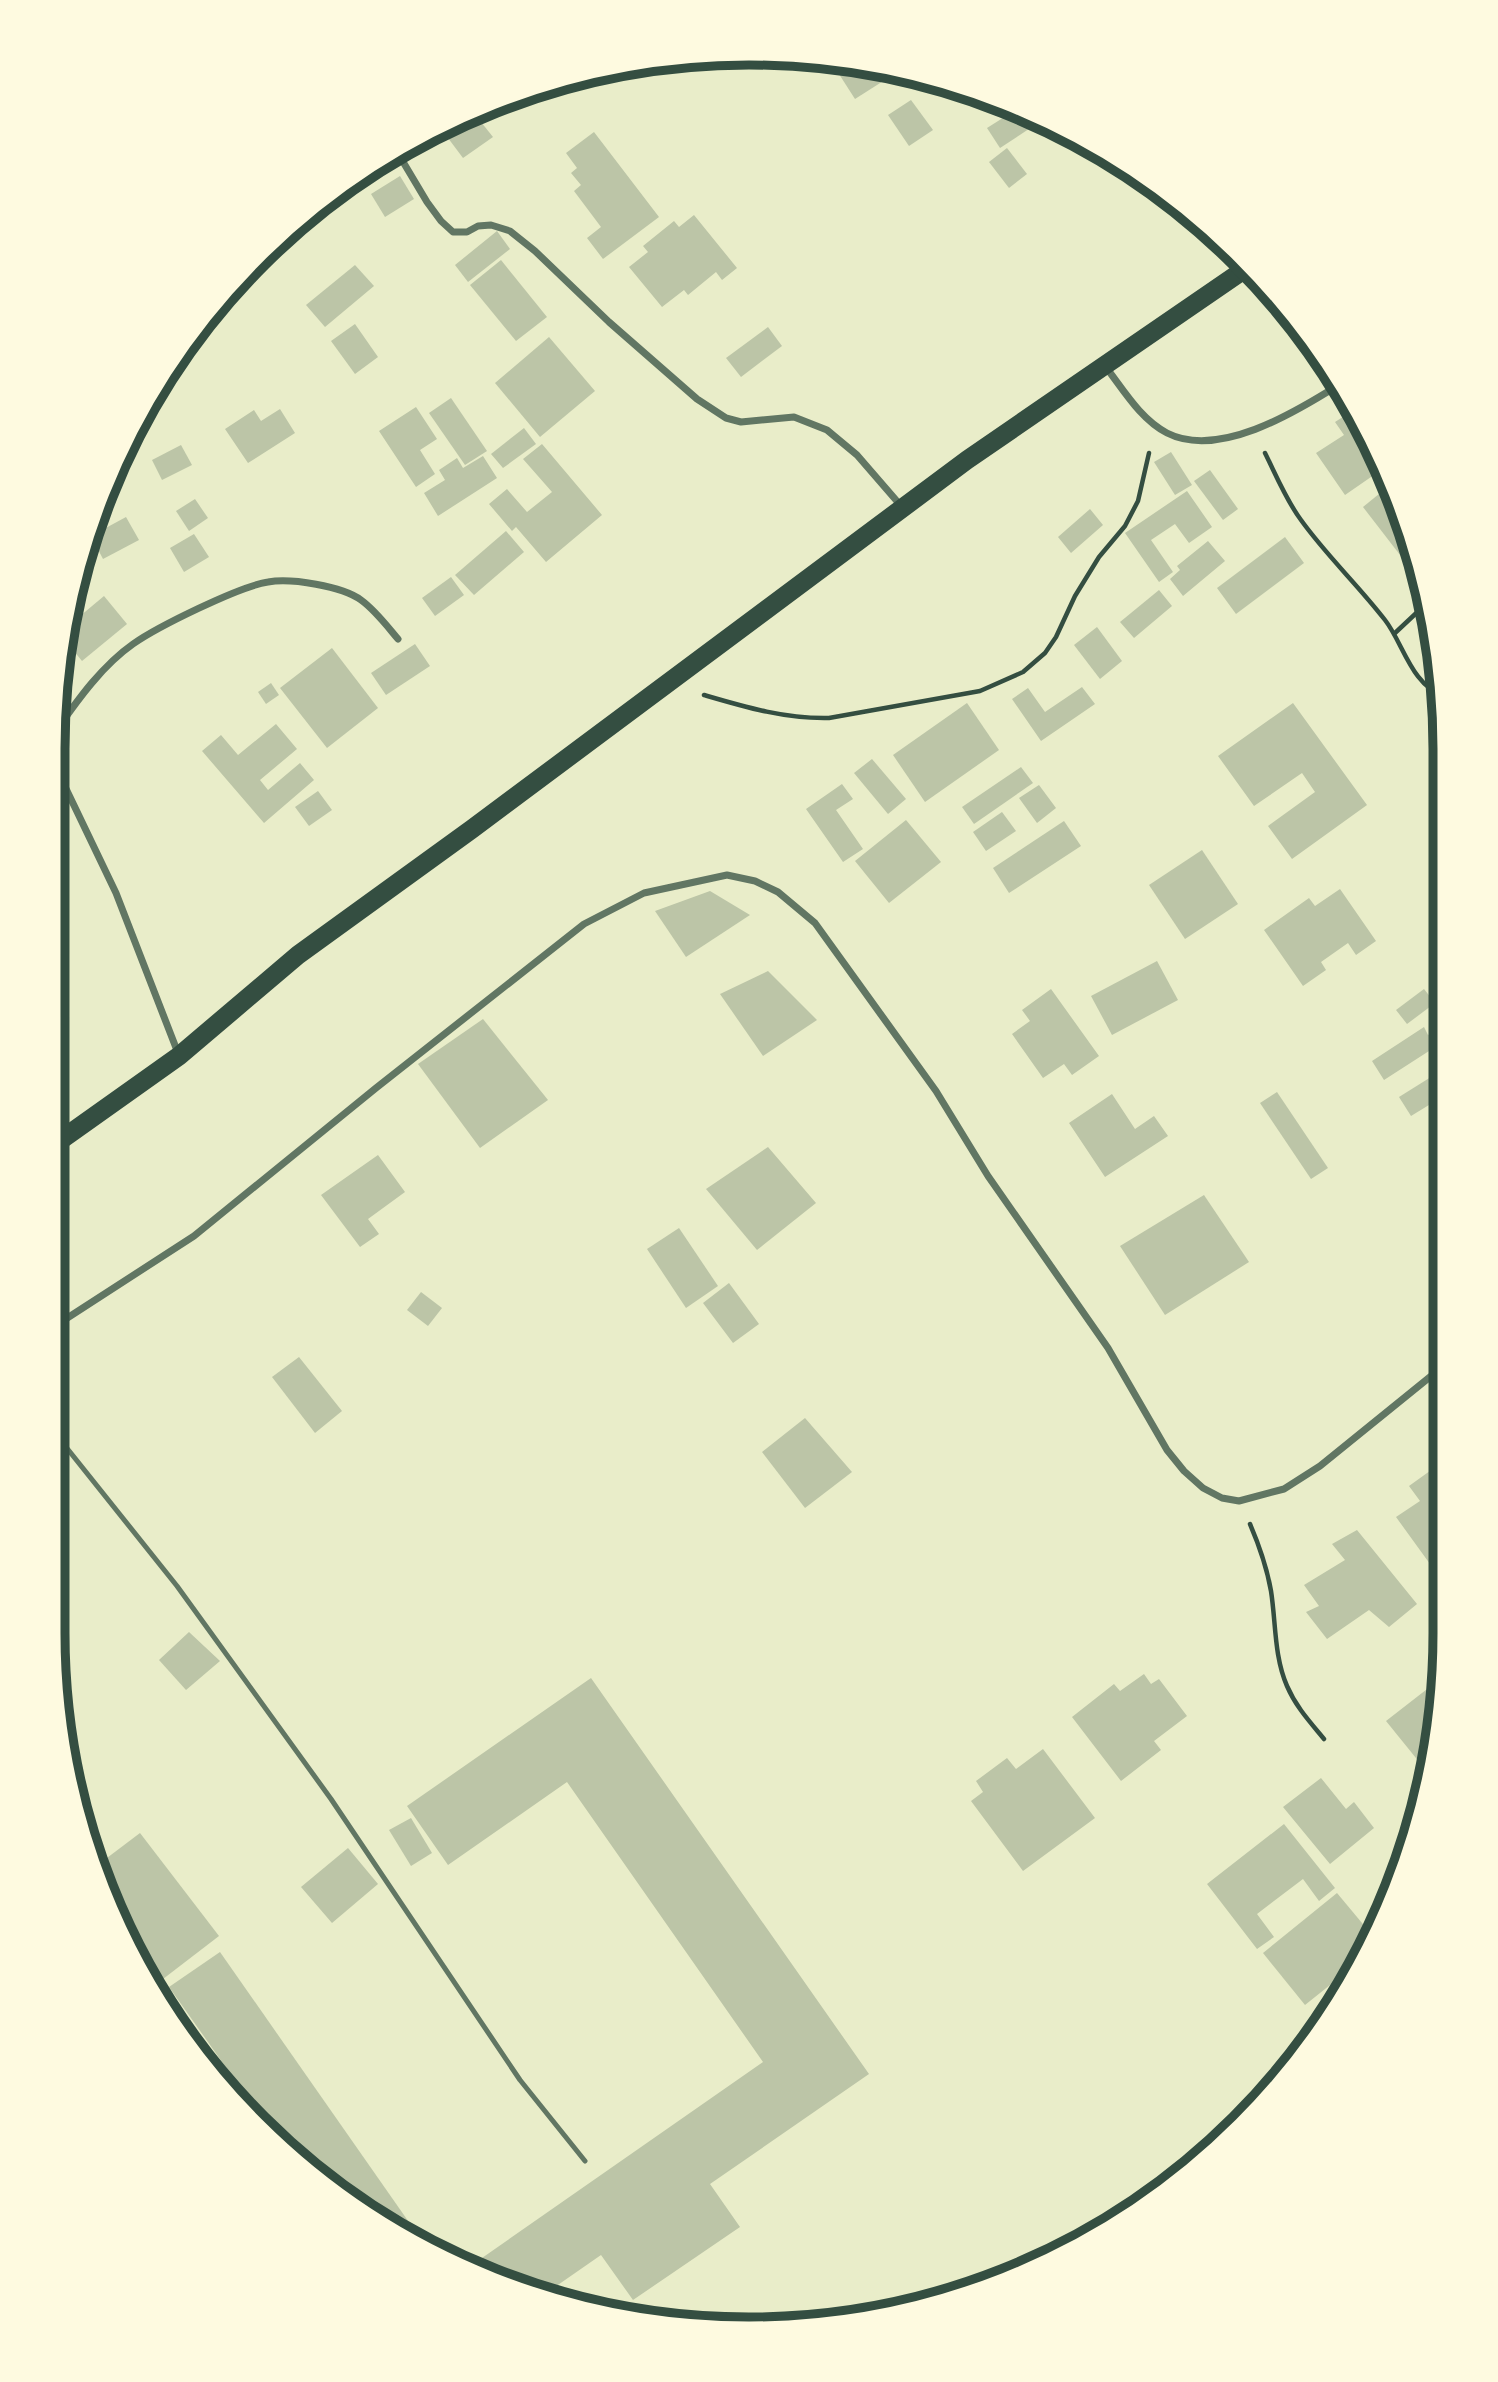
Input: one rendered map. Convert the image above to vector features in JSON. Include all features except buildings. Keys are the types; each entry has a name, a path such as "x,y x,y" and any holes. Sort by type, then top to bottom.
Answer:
{"highway":[{"path":"65,1137 179,1056 298,956 967,460 1240,273"}],"street":[{"path":"402,159 427,202 453,232 467,232 478,226 491,225 510,231 535,251 609,323 697,399 726,418 741,422 793,417 827,430 857,455 903,508"},
{"path":"1104,365 1154,425 1179,438 1195,440 1222,439 1253,430 1303,408 1331,390"},
{"path":"66,719 110,664 134,643 254,585 270,581 294,582 342,592 360,600 398,639"},
{"path":"65,787 116,893 179,1056"},
{"path":"65,1319 194,1236 376,1088 584,925 644,893 717,876 740,877 778,892 815,923 936,1091 988,1176 1108,1348 1167,1450 1184,1472 1203,1488 1222,1499 1239,1501 1284,1489 1320,1466 1433,1374"}],"lane":[{"path":"65,1446 177,1586 331,1799 520,2080 585,2161"}],"path":[{"path":"667,684 769,713 804,719 829,718 980,691 1023,672 1045,653 1056,638 1075,596 1099,557 1129,518 1138,501 1154,425"},
{"path":"1253,430 1298,517 1395,633 1411,666 1430,689"},
{"path":"1395,633 1419,611"},
{"path":"1239,1501 1265,1566 1271,1591 1275,1639 1284,1677 1299,1708 1324,1739"}]}
